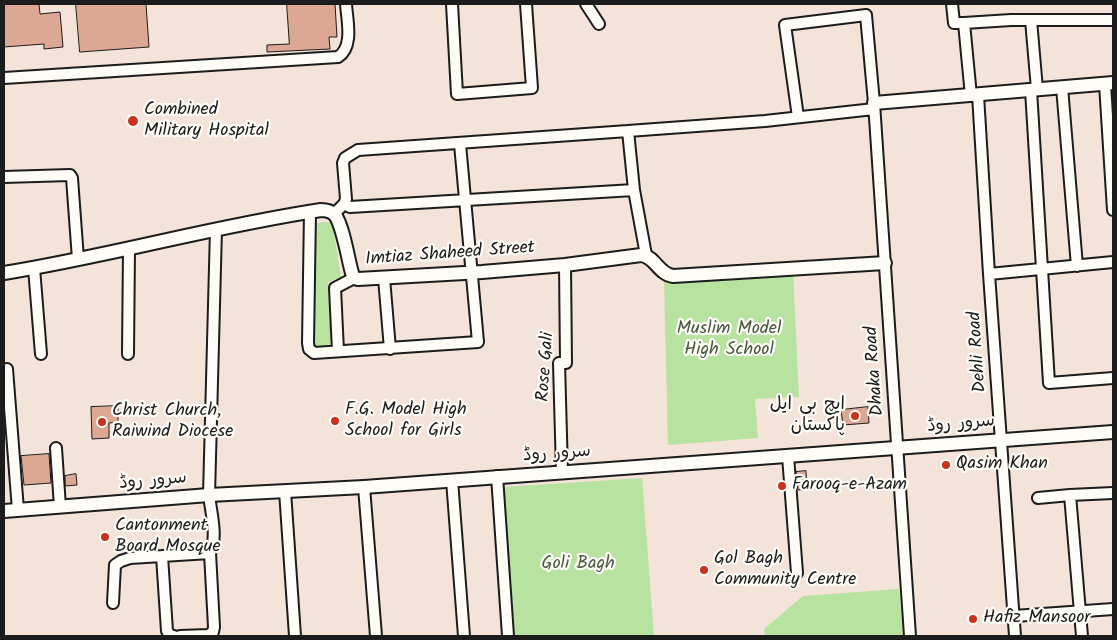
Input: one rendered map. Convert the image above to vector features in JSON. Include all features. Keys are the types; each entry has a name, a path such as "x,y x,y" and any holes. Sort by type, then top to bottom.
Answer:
{"street":[{"path":"4,78 338,58 345,51 348,43 346,4"},
{"path":"452,4 456,94 532,88 526,4"},
{"path":"586,4 599,24"},
{"path":"952,4 954,24 1031,20 1113,20"},
{"name":"Dhaka Road","path":"798,117 785,25 866,15 874,106 910,636"},
{"path":"1031,20 1049,383 1113,378"},
{"name":"Dehli Road","path":"964,23 975,96 1002,439 1015,636"},
{"path":"4,273 129,249 216,229 310,212 326,210 334,214 344,204 346,199 343,163 345,158 358,150 765,121 874,106 1034,89 1109,84 1113,210"},
{"path":"1062,87 1077,266"},
{"path":"628,131 634,190 646,255 667,275 885,263"},
{"path":"310,212 308,343 309,349 314,353 478,342 460,144"},
{"path":"4,177 70,174 72,178 78,259"},
{"path":"344,204 350,207 634,190"},
{"name":"Imtiaz Shaheed Street","path":"334,214 354,278 362,280 565,265 646,255"},
{"path":"180,636 208,635 213,632 214,627 210,554 213,539 209,495 216,229"},
{"path":"128,354 129,249"},
{"path":"989,274 1113,262"},
{"name":"Rose Gali","path":"562,472 559,363 566,363 565,265"},
{"path":"34,268 41,354"},
{"path":"338,351 335,288 354,278"},
{"path":"384,278 390,349"},
{"path":"7,369 18,510"},
{"name":"سرور روڈ","path":"4,511 209,495 364,487 1113,432"},
{"path":"56,448 60,507"},
{"path":"788,456 797,574"},
{"path":"498,476 508,636"},
{"path":"452,480 464,636"},
{"path":"364,487 376,636"},
{"path":"285,491 295,636"},
{"path":"1038,498 1113,493"},
{"path":"1070,495 1082,636"},
{"path":"113,603 114,566 121,560 210,554"},
{"path":"162,556 167,631 170,635 174,636"},
{"path":"1014,616 1113,609"}],"green space":[{"path":"332,222 341,277 328,282 331,347 313,347 316,223"},
{"name":"Muslim Model High School","path":"793,272 799,397 755,399 758,438 668,445 664,279"},
{"name":"Goli Bagh","path":"642,478 654,636 511,636 503,487"},
{"path":"899,589 903,636 765,636 764,629 803,596"}],"building":[{"path":"4,4 39,4 40,14 60,12 63,47 44,49 44,44 4,47"},
{"path":"76,4 146,4 149,47 80,52"},
{"path":"287,4 335,4 337,37 329,37 330,49 267,52 267,45 289,44"},
{"name":"Christ Church, Raiwind Diocese","path":"118,406 118,422 109,423 109,438 92,439 91,407"},
{"name":"ایچ بی ایل پاکستان","path":"868,407 869,423 843,425 841,410"},
{"path":"49,454 51,483 24,485 21,456"},
{"path":"806,471 807,489 798,490 796,472"},
{"path":"76,474 77,485 65,486 65,476"}],"place":[{"name":"Combined Military Hospital","path":"133,121"},
{"name":"ایچ بی ایل پاکستان","path":"855,416"},
{"name":"F.G. Model High School for Girls","path":"335,421"},
{"name":"Christ Church, Raiwind Diocese","path":"102,422"},
{"name":"Qasim Khan","path":"946,465"},
{"name":"Farooq-e-Azam","path":"782,486"},
{"name":"Cantonment Board Mosque","path":"105,537"},
{"name":"Gol Bagh Community Centre","path":"704,570"},
{"name":"Hafiz Mansoor","path":"973,619"}]}
